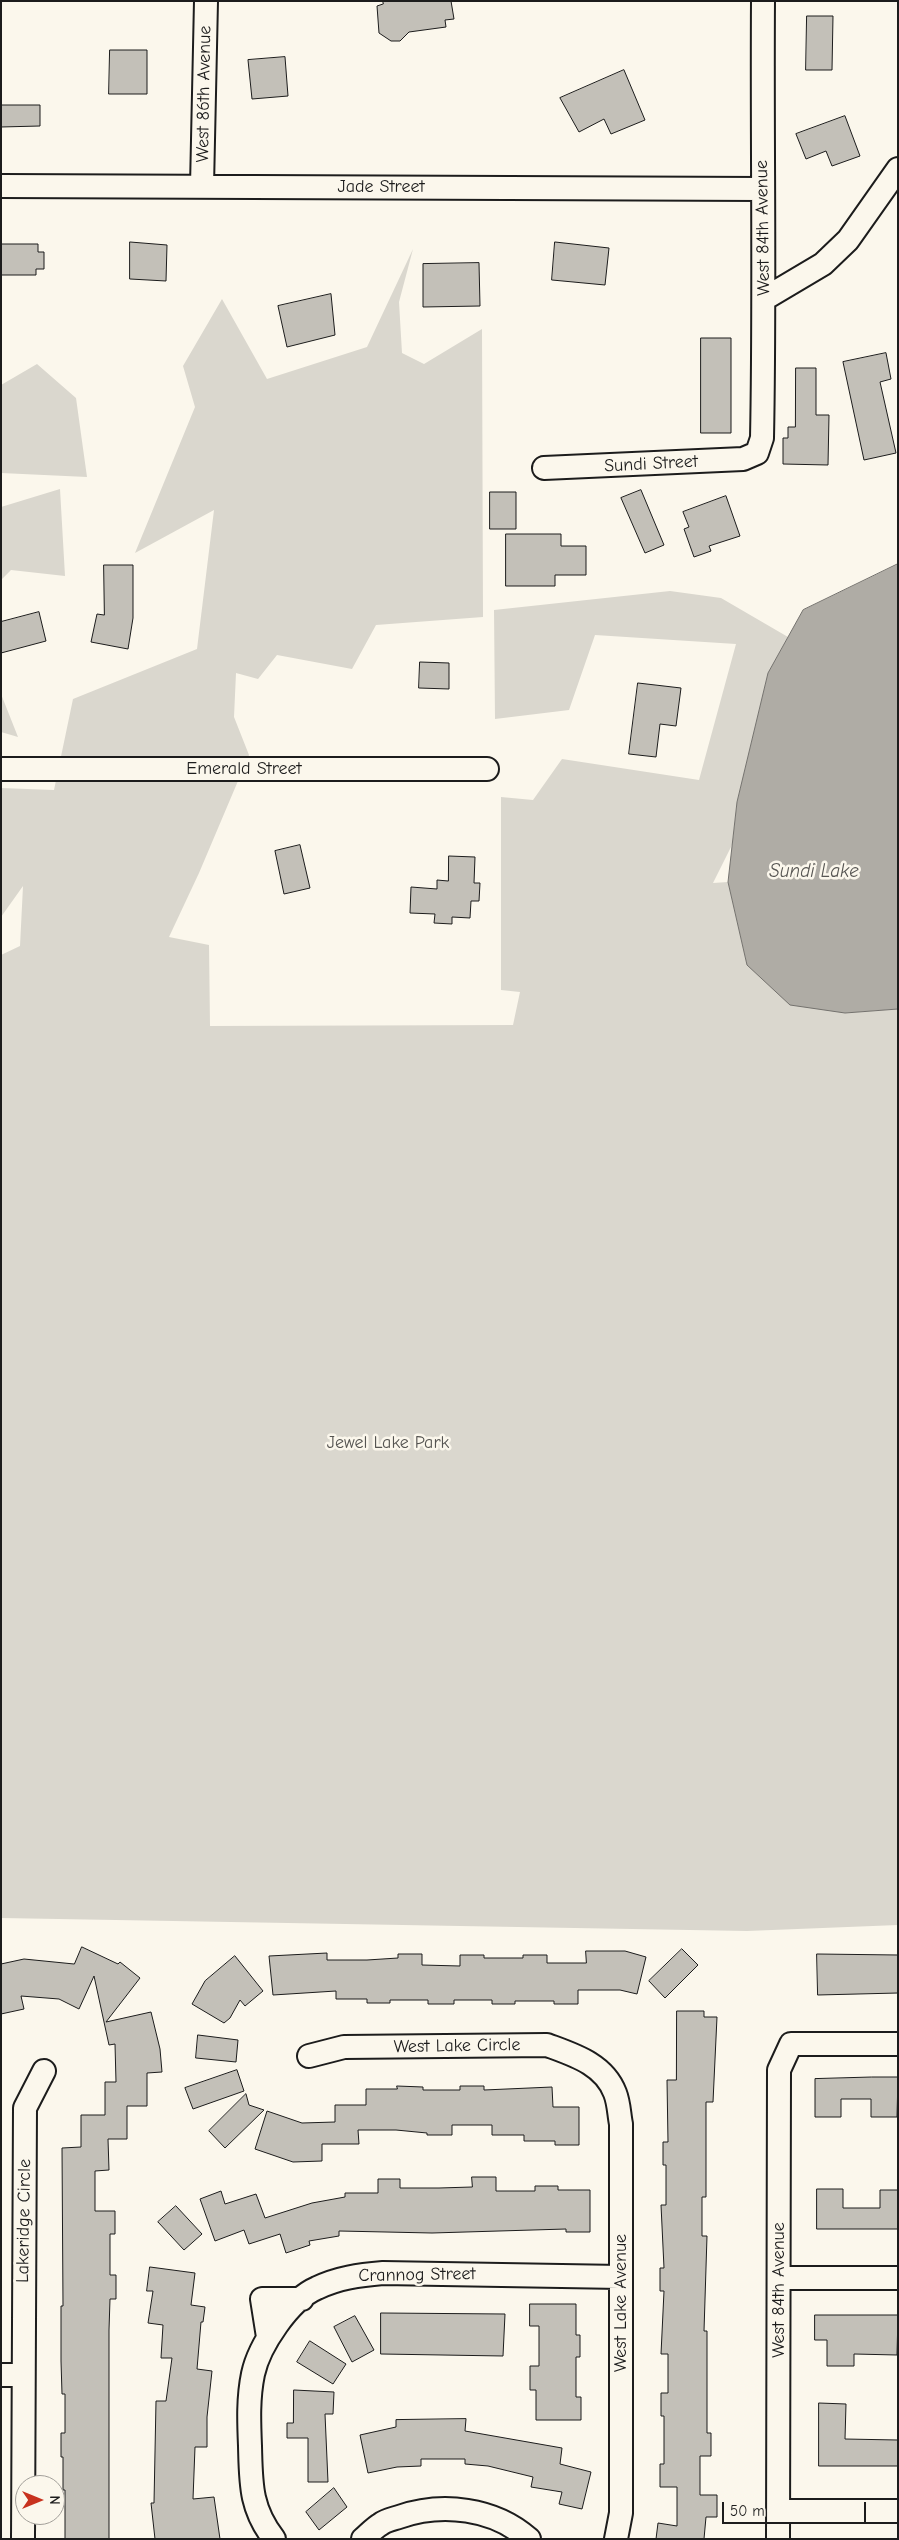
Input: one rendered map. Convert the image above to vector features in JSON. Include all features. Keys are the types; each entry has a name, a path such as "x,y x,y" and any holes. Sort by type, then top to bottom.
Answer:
{"street":[{"name":"West 86th Avenue","path":"202,186 206,1"},
{"name":"West 84th Avenue","path":"757,453 762,438 764,299 762,189 763,1"},
{"path":"764,299 823,264 848,240 898,169"},
{"name":"Jade Street","path":"1,186 762,189"},
{"name":"Sundi Street","path":"544,468 743,459 757,453"},
{"name":"Emerald Street","path":"1,768 487,768"},
{"name":"West 84th Avenue","path":"778,2539 779,2070 791,2044 898,2044"},
{"name":"West Lake Circle","path":"309,2056 344,2047 548,2045 577,2056 601,2070"},
{"name":"West Lake Avenue","path":"601,2070 615,2093 621,2124 621,2513 616,2539"},
{"name":"Lakeridge Circle","path":"23,2539 12,2375 25,2108 44,2071"},
{"name":"Crannog Street","path":"274,2539 263,2525 251,2493 248,2407 253,2373 268,2337 289,2310 314,2288 347,2277 383,2273 621,2277"},
{"path":"780,2278 898,2278"},
{"path":"363,2539 382,2523 413,2512 448,2508 488,2515 521,2531 529,2539"},
{"path":"778,2511 898,2511"}],"green space":[{"name":"Jewel Lake Park","path":"413,249 399,302 402,353 424,364 482,329 483,617 376,625 352,669 277,655 258,679 236,673 234,717 249,755 199,873 169,937 209,945 210,1026 513,1025 520,992 501,990 501,797 533,800 562,759 699,780 736,644 595,635 569,710 495,719 494,610 670,591 721,598 788,637 768,673 737,802 732,845 713,883 728,882 747,965 845,1013 898,1009 898,1925 747,1931 1,1918 1,955 20,946 23,886 1,917 1,788 54,790 73,699 197,649 214,510 135,553 195,407 183,366 222,299 267,379 367,347"},
{"path":"37,364 76,398 87,477 1,473 1,385"},
{"path":"60,489 65,576 11,570 1,580 1,507"},
{"path":"1,694 18,737 1,732"}],"water":[{"name":"Sundi Lake","path":"898,564 898,1009 845,1013 790,1005 747,965 728,882 737,802 768,673 803,610"}],"building":[{"path":"383,1 451,1 454,19 445,20 446,27 409,32 400,41 391,41 379,33 377,6 383,4"},
{"path":"807,16 833,16 832,70 806,70"},
{"path":"110,50 147,50 147,94 109,94"},
{"path":"285,57 288,96 252,99 248,60"},
{"path":"624,70 645,120 611,134 604,119 579,132 560,98"},
{"path":"1,105 40,105 40,126 1,127"},
{"path":"845,116 860,156 832,166 826,151 806,159 796,134"},
{"path":"130,242 167,245 166,281 130,279"},
{"path":"555,242 609,248 605,285 552,280"},
{"path":"1,244 38,244 38,252 44,252 44,269 36,269 36,275 1,275"},
{"path":"479,263 480,306 423,307 423,264"},
{"path":"331,294 335,335 287,347 278,306"},
{"path":"701,338 731,338 731,433 701,433"},
{"path":"886,353 891,379 880,382 896,453 864,460 843,362"},
{"path":"796,368 816,368 816,415 829,415 828,465 783,464 783,438 788,438 788,427 795,427"},
{"path":"641,490 664,545 645,553 621,498"},
{"path":"490,492 516,492 516,529 490,529"},
{"path":"726,496 740,536 709,546 711,551 694,557 684,529 689,527 683,512"},
{"path":"506,534 561,534 561,546 586,546 586,575 555,575 555,586 506,586"},
{"path":"104,565 133,565 133,618 128,649 91,642 97,614 104,615"},
{"path":"39,612 46,641 1,653 1,622"},
{"path":"420,662 449,663 449,689 419,688"},
{"path":"638,683 681,688 676,726 660,724 656,757 629,754"},
{"path":"300,845 310,888 284,894 275,851"},
{"path":"449,856 475,857 474,883 480,883 479,901 471,901 470,918 452,917 452,924 434,923 435,914 410,913 411,887 437,889 437,880 448,881"},
{"path":"82,1947 118,1964 120,1962 140,1978 106,2022 151,2012 160,2049 162,2072 147,2073 147,2106 127,2106 127,2139 108,2139 109,2170 95,2171 95,2211 115,2211 115,2234 110,2234 110,2275 116,2275 116,2299 110,2299 109,2330 109,2539 65,2539 65,2475 63,2475 63,2457 61,2457 61,2433 65,2433 65,2394 62,2394 61,2361 61,2306 63,2306 62,2148 81,2147 81,2115 105,2115 105,2082 116,2082 115,2044 109,2045 94,1976 79,2009 59,1999 21,1996 24,2009 1,2014 1,1964 24,1959 74,1964"},
{"path":"682,1949 698,1965 665,1998 649,1981"},
{"path":"586,1951 625,1951 646,1957 637,1994 620,1990 578,1990 578,2004 554,2004 554,2001 515,2001 515,2004 492,2004 492,2000 454,2000 454,2004 428,2004 428,2000 390,2000 390,2003 367,2003 367,1999 336,1999 336,1991 273,1995 269,1956 327,1953 327,1960 367,1960 398,1958 398,1954 422,1954 422,1965 460,1966 460,1955 484,1955 484,1958 523,1958 523,1955 547,1955 547,1963 586,1963"},
{"path":"817,1954 898,1955 898,1993 818,1995"},
{"path":"235,1956 263,1991 245,2006 240,2000 230,2018 224,2023 192,2004 205,1981"},
{"path":"677,2011 704,2011 704,2017 717,2017 713,2102 706,2102 706,2197 702,2197 702,2236 707,2236 704,2331 707,2331 707,2433 711,2433 711,2456 700,2456 700,2495 717,2495 717,2517 706,2517 704,2539 656,2539 658,2523 677,2526 677,2487 660,2487 660,2464 664,2464 664,2416 661,2416 661,2393 668,2393 668,2354 661,2354 664,2291 660,2291 660,2268 664,2268 661,2205 666,2205 666,2165 663,2165 663,2142 668,2142 667,2080 676,2080"},
{"path":"198,2035 238,2040 236,2062 196,2058"},
{"path":"237,2070 244,2091 193,2109 185,2088"},
{"path":"898,2077 897,2117 871,2117 871,2099 841,2099 841,2117 815,2117 815,2079"},
{"path":"397,2086 423,2087 423,2090 460,2090 460,2086 484,2086 484,2090 552,2087 553,2107 579,2107 579,2145 555,2145 555,2141 524,2141 524,2135 492,2135 492,2125 452,2125 452,2135 427,2135 427,2133 396,2130 358,2130 359,2144 322,2144 322,2161 293,2162 255,2149 267,2111 302,2123 335,2122 335,2105 366,2105 366,2089 397,2089"},
{"path":"246,2094 249,2105 264,2110 225,2148 209,2131"},
{"path":"472,2177 496,2177 496,2191 535,2191 535,2186 558,2186 558,2190 590,2190 590,2232 566,2232 566,2229 432,2233 339,2231 339,2236 309,2241 310,2245 286,2253 280,2234 249,2244 244,2230 215,2241 200,2199 221,2191 225,2204 256,2194 265,2218 312,2203 345,2197 345,2193 378,2193 378,2179 400,2179 400,2188 439,2188 472,2187"},
{"path":"817,2189 843,2189 843,2208 880,2208 880,2190 898,2190 898,2229 817,2229"},
{"path":"176,2206 202,2234 184,2250 158,2222"},
{"path":"150,2267 195,2273 191,2305 205,2307 203,2322 201,2322 197,2369 212,2371 207,2417 207,2447 195,2447 193,2499 214,2497 220,2539 155,2539 151,2503 154,2503 156,2401 166,2401 172,2358 161,2358 163,2325 148,2323 153,2291 147,2291"},
{"path":"530,2304 576,2304 576,2335 580,2335 580,2357 576,2357 576,2397 581,2397 581,2420 536,2420 536,2390 530,2390 530,2366 539,2366 539,2326 530,2326"},
{"path":"381,2313 505,2314 503,2356 381,2354"},
{"path":"815,2315 898,2315 897,2355 854,2354 854,2366 827,2366 827,2340 815,2340"},
{"path":"355,2316 374,2350 352,2362 334,2327"},
{"path":"310,2341 346,2364 333,2384 297,2362"},
{"path":"294,2390 334,2392 333,2414 325,2414 328,2482 308,2482 308,2438 287,2438 287,2423 293,2423"},
{"path":"819,2403 846,2404 845,2439 898,2440 898,2466 819,2466"},
{"path":"466,2419 465,2431 562,2448 560,2464 591,2472 582,2509 559,2504 562,2492 531,2487 533,2477 488,2466 465,2464 465,2459 421,2459 421,2466 397,2467 368,2473 360,2435 396,2427 396,2420"},
{"path":"334,2488 347,2507 319,2530 306,2512"}]}
